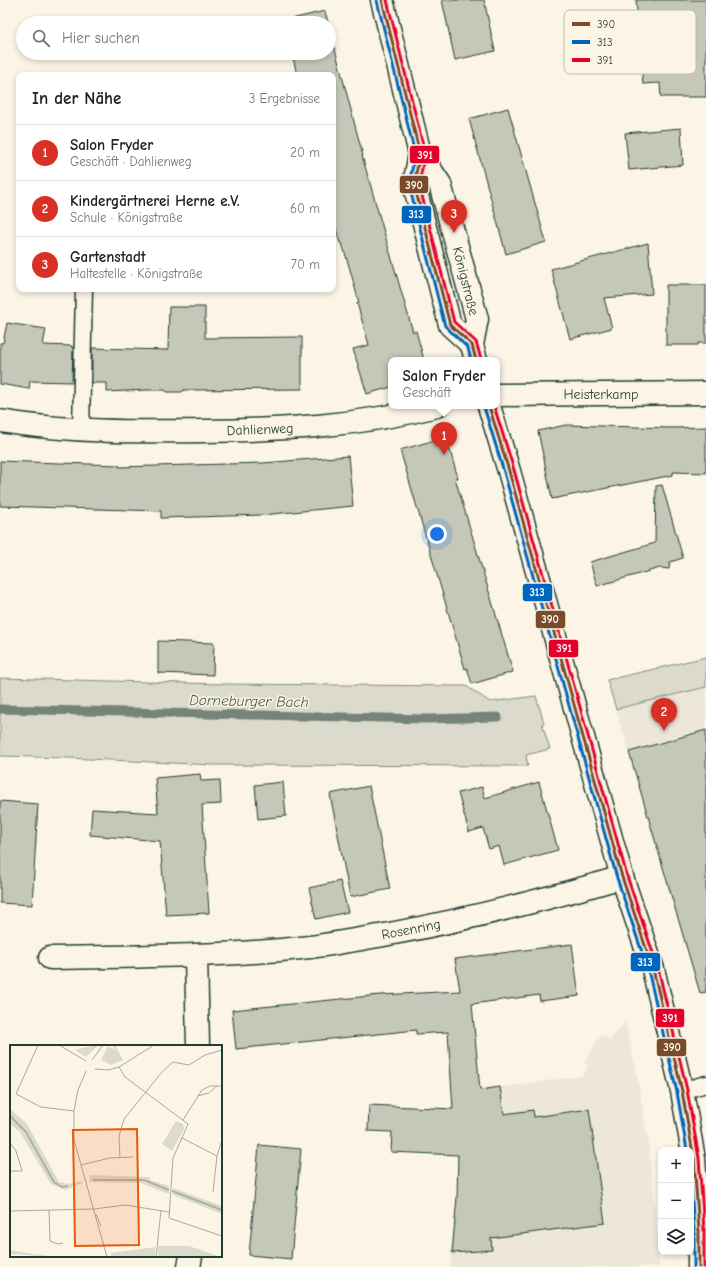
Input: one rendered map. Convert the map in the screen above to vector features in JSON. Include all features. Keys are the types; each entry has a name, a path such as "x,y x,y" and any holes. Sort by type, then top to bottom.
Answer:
{"street":[{"name":"Königstraße","path":"382,0 420,154 440,184 477,319 474,353"},
{"name":"Heisterkamp","path":"500,395 706,393"},
{"name":"Dahlienweg","path":"0,421 18,424 81,429 150,432 301,428 364,421 424,409"},
{"path":"490,409 511,479 622,877 653,969 682,1091 694,1159 699,1230 699,1267"},
{"name":"Rosenring","path":"50,958 196,955 310,947 425,927 488,914 622,877"},
{"path":"196,955 198,1045"},
{"path":"189,1267 191,1257"}],"lane":[{"path":"81,429 84,292"},
{"path":"682,1091 706,1084"}],"shaded area":[{"path":"706,657 706,687 616,709 607,680"},
{"path":"0,678 222,684 466,686 490,702 536,696 544,723 542,724 550,749 526,755 528,766 214,765 0,756"},
{"path":"706,687 706,798 647,815 616,709"},
{"path":"625,1022 637,1075 648,1140 658,1239 659,1267 450,1267 457,1197 457,1163 449,1048 476,1046 480,1090 582,1076 589,1066 584,1063 601,1035 610,1040"}],"building":[{"path":"442,0 484,0 495,51 455,60"},
{"path":"636,0 706,0 706,97 661,97 660,83 643,84 642,74 696,74 696,10 637,10"},
{"path":"325,11 326,16 304,16"},
{"path":"336,53 362,156 413,332 416,331 423,357 388,357 388,388 367,394 353,349 369,345 357,303 359,303 351,273 342,243 340,243 336,229 336,72 296,72 294,60 336,60"},
{"path":"508,108 546,242 506,254 469,119"},
{"path":"681,128 683,165 629,170 625,133"},
{"path":"648,243 652,294 604,298 612,328 570,339 551,269"},
{"path":"666,285 706,285 706,343 698,343 698,345 666,345"},
{"path":"169,307 205,307 205,338 302,337 302,389 184,390 182,392 146,390 107,392 107,383 92,383 92,348 168,350"},
{"path":"7,323 46,329 43,345 72,346 72,382 30,381 29,389 0,384 0,343 3,343"},
{"path":"566,425 672,428 706,427 706,473 673,472 673,475 552,499 538,431"},
{"path":"446,437 458,478 455,478 513,672 472,684 467,668 465,669 400,450"},
{"path":"348,456 353,506 262,515 161,518 161,511 0,506 0,461 119,465 119,467 263,463"},
{"path":"662,485 683,558 670,562 669,569 660,568 597,586 590,562 655,543 656,486"},
{"path":"158,641 214,643 213,675 158,673"},
{"path":"706,730 706,992 700,993 629,752"},
{"path":"200,774 201,781 220,780 221,804 202,805 209,913 166,915 160,841 90,835 92,809 158,813 155,778"},
{"path":"283,782 286,816 258,819 255,785"},
{"path":"539,782 558,850 504,865 499,846 489,849 483,828 469,832 458,793 482,787 485,798"},
{"path":"369,786 390,889 350,897 330,794"},
{"path":"0,801 38,804 32,905 0,903"},
{"path":"340,881 348,912 316,919 309,888"},
{"path":"572,944 579,996 540,1001 539,995 472,1004 480,1090 500,1087 504,1114 533,1110 534,1117 589,1109 605,1223 491,1238 492,1250 452,1253 457,1197 458,1155 391,1152 392,1132 368,1131 369,1105 453,1109 448,1032 416,1034 416,1030 236,1049 232,1010 380,995 460,991 455,959"},
{"path":"259,1145 301,1149 291,1259 249,1255"}],"waterway":[{"name":"Dorneburger Bach","path":"0,709 426,719 498,717"}],"transit line":[{"name":"390","path":"382,0 420,154 414,184 450,325 472,345 475,357"},
{"name":"391","path":"387,0 425,153 419,184 454,322 476,342 480,357"},
{"name":"313","path":"377,1 415,154 409,185 445,326 468,348 470,357"},
{"name":"313","path":"485,409 504,472 617,878 648,970 677,1092 686,1147"},
{"name":"390","path":"490,409 509,471 622,877 653,969 682,1091 694,1159 699,1230 699,1267"},
{"name":"391","path":"495,409 514,470 627,876 658,968 687,1090 699,1158 704,1230 704,1267"},
{"name":"313","path":"693,1219 694,1267"}],"place":[{"name":"Gartenstadt","path":"454,233"},
{"name":"Salon Fryder","path":"444,455"},
{"name":"Kindergärtnerei Herne e.V.","path":"664,731"}]}
